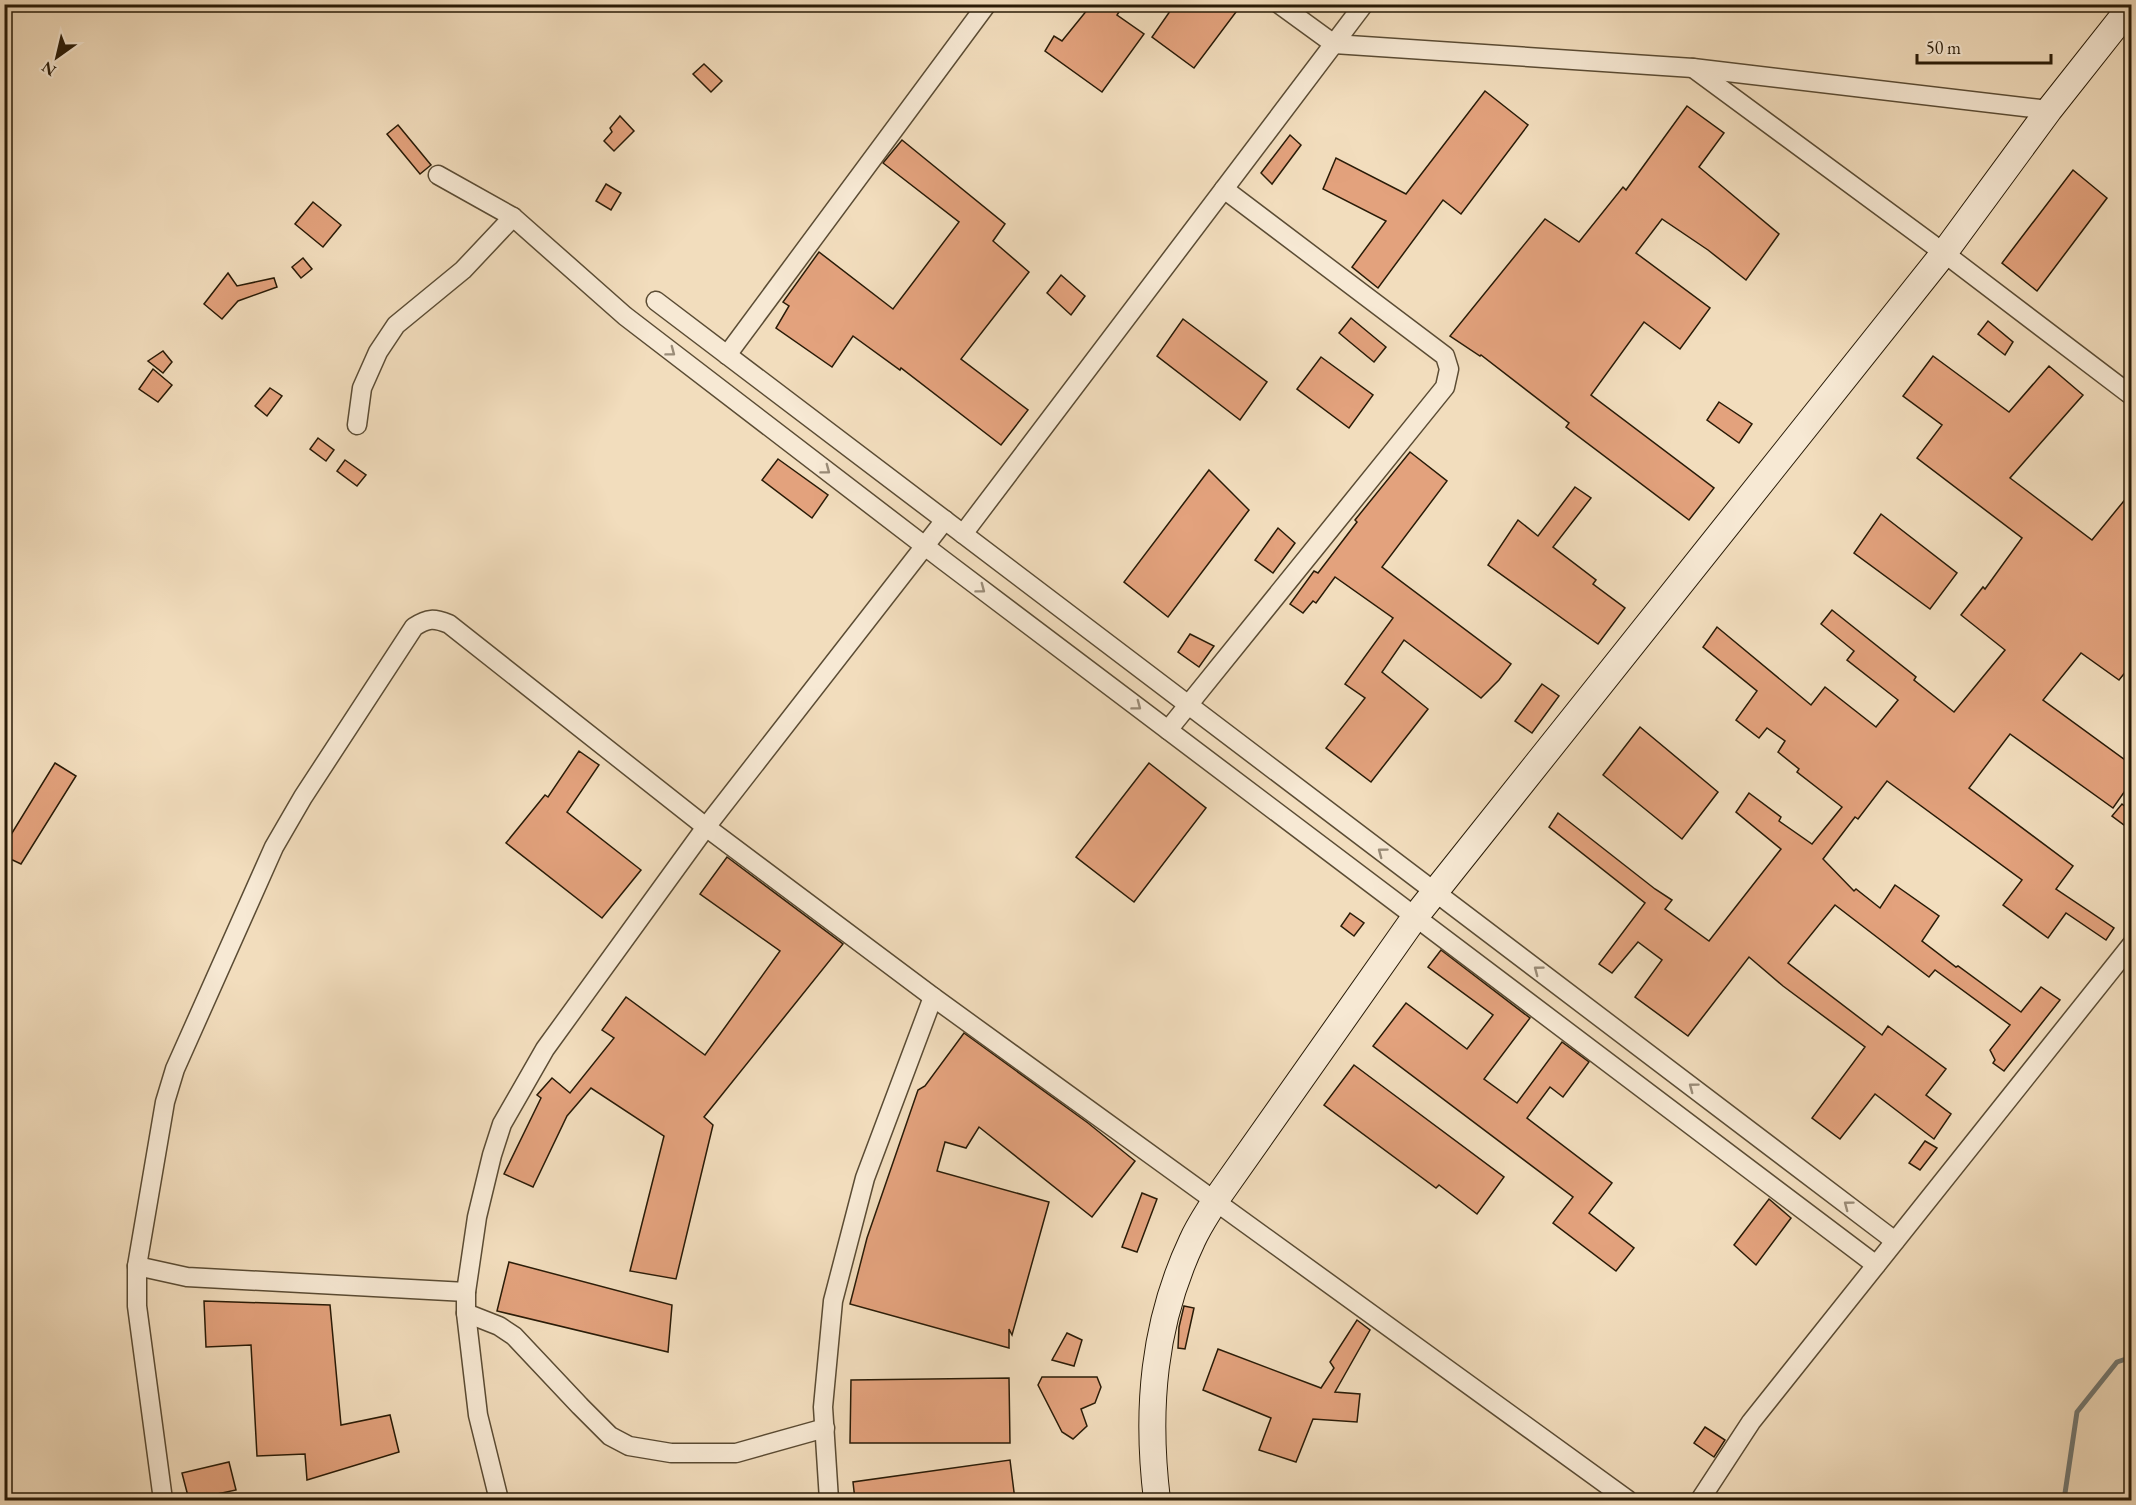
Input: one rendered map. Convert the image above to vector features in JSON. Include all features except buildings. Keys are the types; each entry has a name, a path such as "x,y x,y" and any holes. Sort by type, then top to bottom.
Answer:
{"street":[{"path":"727,355 987,4"},
{"path":"1280,4 1334,44 1693,68 2049,110"},
{"path":"963,534 1364,4"},
{"path":"1157,1500 1152,1462 1151,1407 1155,1364 1175,1282 1192,1240 1215,1201 1416,917 1944,253 2049,110 2132,5"},
{"path":"1693,68 1944,253 2132,396"},
{"path":"438,175 513,216 625,316 1876,1265"},
{"path":"1168,730 1445,387 1449,369 1445,356 1224,189"},
{"path":"357,425 362,388 378,352 396,325 463,270 513,216"},
{"path":"656,301 1895,1241"},
{"path":"499,1500 478,1415 466,1313 466,1292 477,1217 502,1124 545,1049 706,827 945,520"},
{"path":"164,1500 137,1306 137,1266 165,1102 175,1069 274,847 303,797 414,627 426,619 437,619 450,624 706,827 933,996 1628,1500"},
{"path":"1700,1500 1751,1422 2132,944"},
{"path":"829,1500 823,1407 833,1301 865,1178 933,996"},
{"path":"137,1266 187,1277 466,1292"},
{"path":"466,1313 499,1326 514,1336 610,1436 629,1446 670,1453 736,1453 825,1428"}],"waterway":[{"path":"2064,1500 2077,1412 2117,1362 2132,1357"}]}
